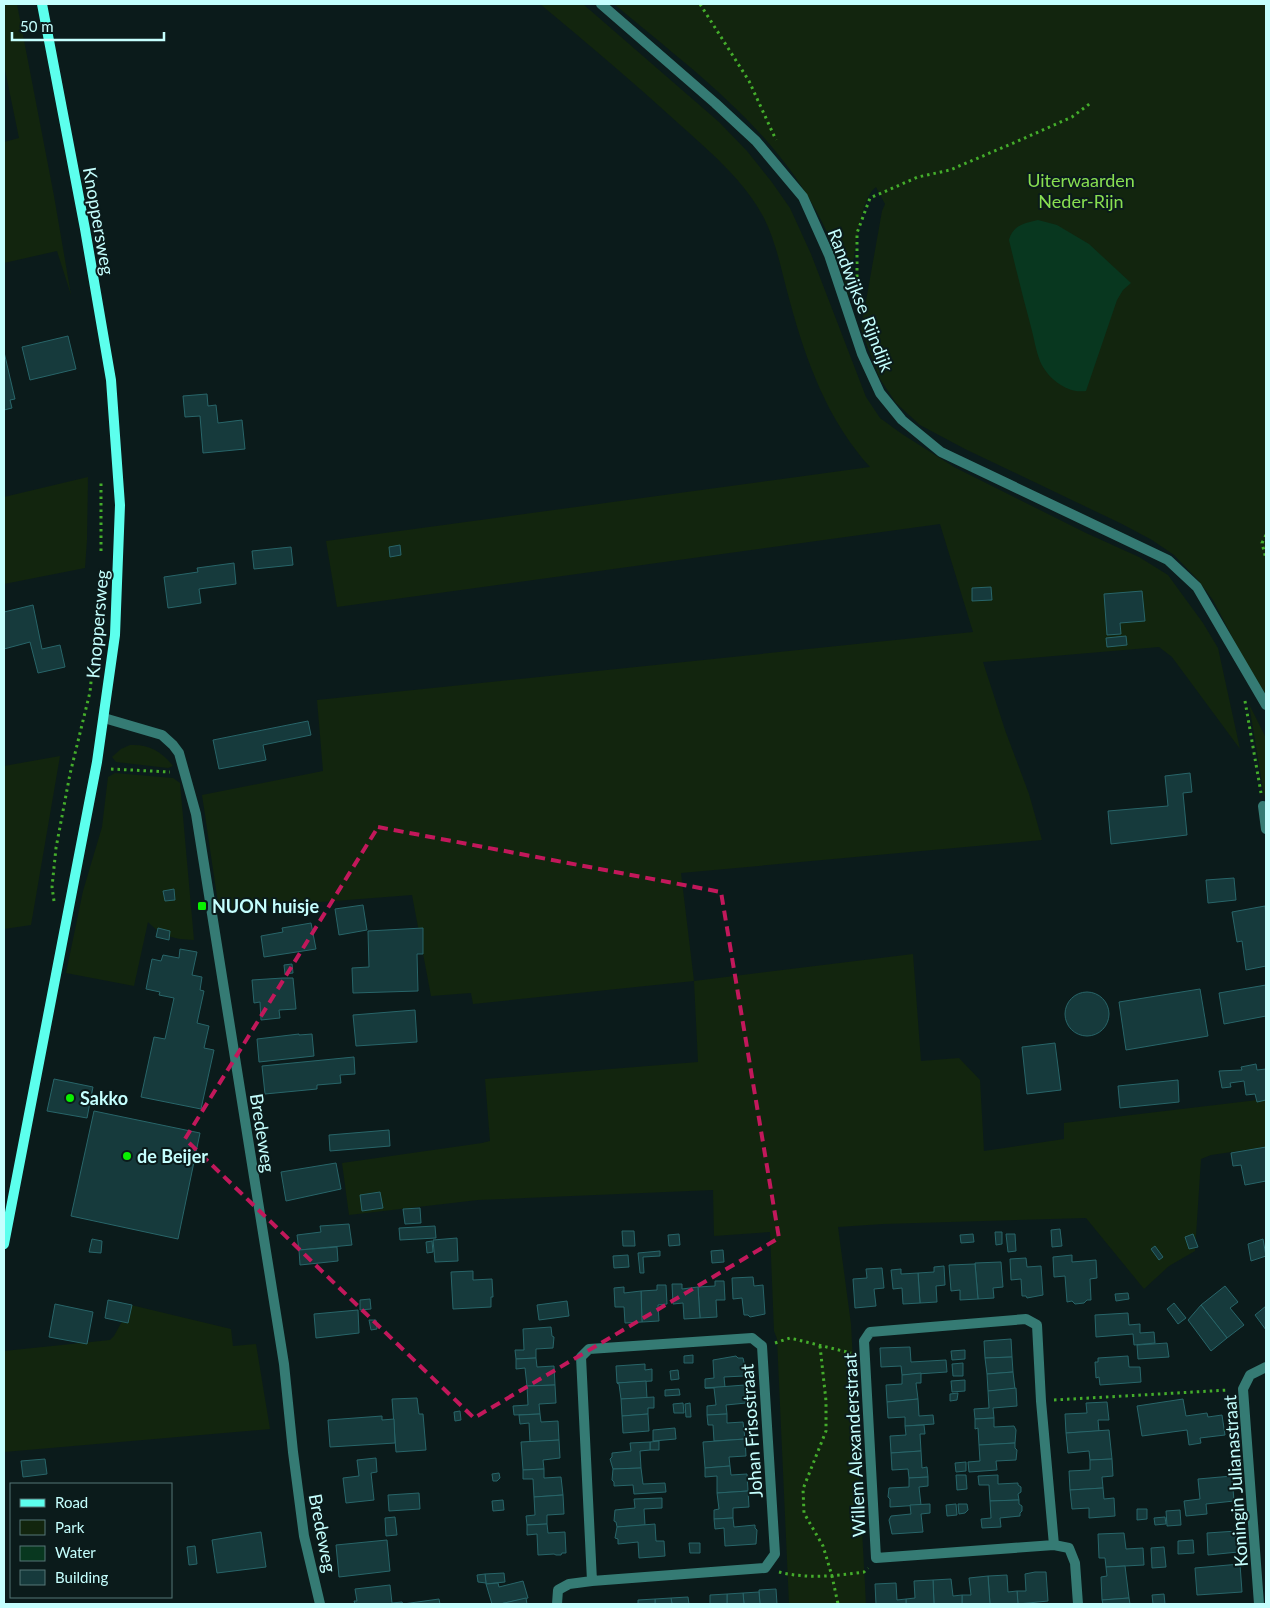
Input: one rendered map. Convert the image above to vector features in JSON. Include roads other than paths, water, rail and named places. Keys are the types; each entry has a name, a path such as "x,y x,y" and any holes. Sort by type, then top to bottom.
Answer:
{"main road":[{"name":"Knoppersweg","path":"4,1244 104,718 116,635 120,505 111,380 85,229 42,4"}],"street":[{"name":"Randwijkse Rijndijk","path":"601,4 756,141 803,197 829,255 862,354 880,394 902,420 941,452 1168,560 1197,587 1266,705"},
{"name":"Bredeweg","path":"104,718 162,735 173,745 179,753 196,814 284,1364 304,1536 320,1604"},
{"path":"1263,806 1266,829"},
{"name":"Willem Alexanderstraat","path":"1026,1318 1037,1325 1041,1401 1054,1545 876,1558 864,1341 870,1332 1026,1318"},
{"name":"Johan Frisostraat","path":"752,1338 762,1346 775,1554 765,1568 592,1581 581,1357 589,1349 752,1338"},
{"name":"Koningin Julianastraat","path":"1259,1604 1244,1389 1250,1375 1266,1367"},
{"path":"1054,1545 1068,1548 1076,1563 1078,1604"},
{"path":"557,1604 558,1590 569,1584 592,1581"}],"water":[{"path":"1038,220 1057,225 1089,244 1131,283 1123,290 1117,300 1086,391 1072,390 1058,384 1047,373 1037,353 1009,240 1013,231 1017,228"}],"place":[{"name":"NUON huisje","path":"202,906"},
{"name":"Sakko","path":"70,1098"},
{"name":"de Beijer","path":"127,1156"}],"park label":[{"name":"Uiterwaarden Neder-Rijn","path":"1081,190"}]}
